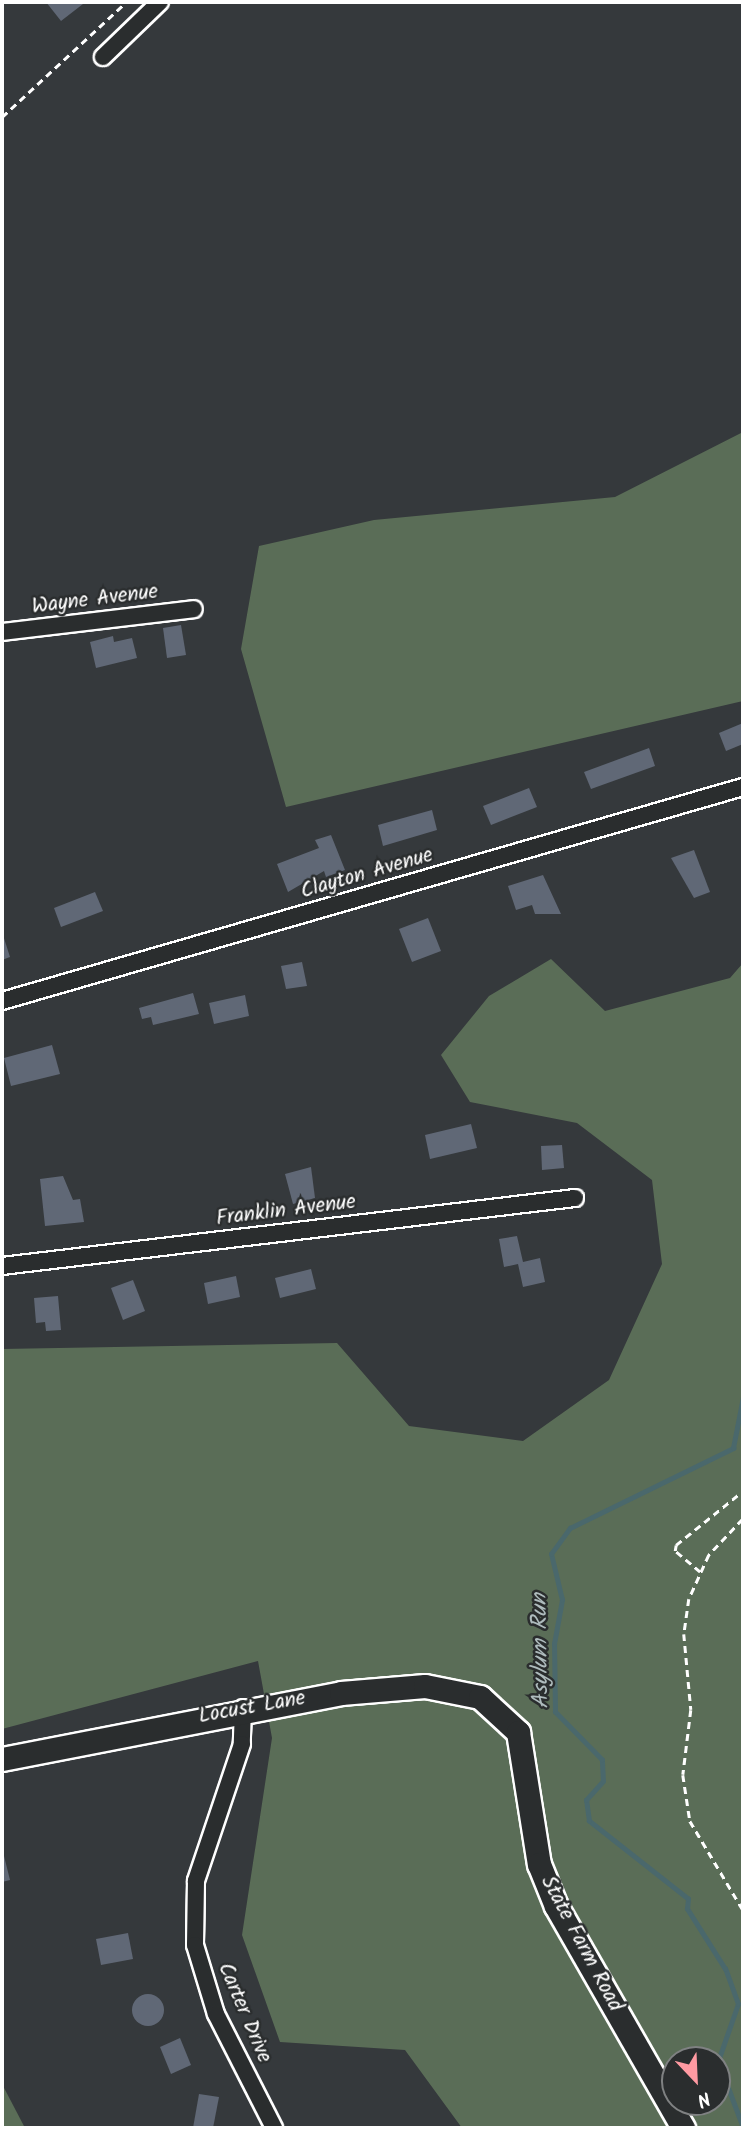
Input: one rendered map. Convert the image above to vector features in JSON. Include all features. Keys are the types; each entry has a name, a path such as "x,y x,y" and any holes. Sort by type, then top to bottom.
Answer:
{"street":[{"path":"103,57 160,2"},
{"name":"Wayne Avenue","path":"2,632 194,609"},
{"name":"Clayton Avenue","path":"2,1000 743,787"},
{"name":"Franklin Avenue","path":"2,1266 575,1198"},
{"name":"Locust Lane","path":"2,1759 243,1708 425,1686 456,1688 501,1710"},
{"name":"Carter Drive","path":"243,1708 242,1745 196,1881 195,1945 216,2014 274,2128"},
{"name":"State Farm Road","path":"501,1710 527,1759 539,1864 556,1906 683,2128"}],"path":[{"path":"2,117 126,2"},
{"path":"700,1572 675,1551 676,1545 743,1491"},
{"path":"743,1520 717,1543 700,1572 685,1623 691,1698 684,1800 743,1910"}],"green space":[{"path":"743,432 743,701 286,807 241,649 259,546 374,520 615,497"},
{"path":"551,959 605,1011 730,978 743,963 743,2128 462,2128 405,2050 280,2042 242,1935 272,1738 258,1661 2,1729 2,1349 337,1343 409,1426 523,1441 609,1380 662,1264 652,1180 577,1123 470,1102 441,1055 489,996"},
{"path":"2,2084 25,2128 2,2128"}],"building":[{"path":"46,2 81,2 83,4 61,21"},
{"path":"181,625 186,655 167,658 163,628"},
{"path":"113,636 114,642 132,638 137,658 96,668 90,642"},
{"path":"743,723 743,744 726,751 719,733"},
{"path":"649,748 655,766 591,789 584,772"},
{"path":"529,788 537,807 491,825 483,806"},
{"path":"432,810 437,830 383,846 378,825"},
{"path":"331,835 345,870 326,877 324,871 288,892 277,864 319,848 315,840"},
{"path":"694,850 710,892 694,898 671,858"},
{"path":"543,875 561,914 535,914 532,905 516,910 508,886"},
{"path":"95,892 103,911 61,927 54,908"},
{"path":"428,918 441,951 412,962 399,929"},
{"path":"2,932 10,957 2,960"},
{"path":"302,962 307,986 286,989 281,966"},
{"path":"193,993 199,1014 153,1025 151,1017 142,1019 139,1008"},
{"path":"245,995 249,1016 214,1024 209,1003"},
{"path":"52,1045 60,1074 11,1086 4,1058"},
{"path":"471,1124 477,1148 430,1159 425,1135"},
{"path":"562,1145 564,1168 542,1170 541,1146"},
{"path":"311,1167 315,1198 293,1204 285,1174"},
{"path":"63,1176 73,1200 80,1199 84,1222 45,1226 40,1179"},
{"path":"517,1236 523,1262 540,1258 545,1282 523,1287 518,1264 504,1267 499,1239"},
{"path":"311,1269 316,1289 280,1298 275,1278"},
{"path":"236,1276 240,1297 208,1304 204,1283"},
{"path":"133,1280 145,1311 123,1320 111,1288"},
{"path":"58,1296 61,1330 46,1331 45,1322 36,1323 34,1298"},
{"path":"2,1848 10,1880 2,1882"},
{"path":"128,1933 133,1959 101,1965 96,1939"},
{"path":"148,1994 159,1999 164,2010 159,2021 148,2026 137,2021 132,2010 137,1999"},
{"path":"180,2038 191,2065 171,2074 160,2047"},
{"path":"199,2094 219,2097 213,2128 193,2128"}],"waterway":[{"name":"Asylum Run","path":"743,1397 733,1448 570,1528 551,1554 562,1600 554,1644 555,1712 602,1760 603,1781 586,1800 589,1821 688,1899 687,1909 725,1969 738,2004 718,2061 743,2128"}]}
